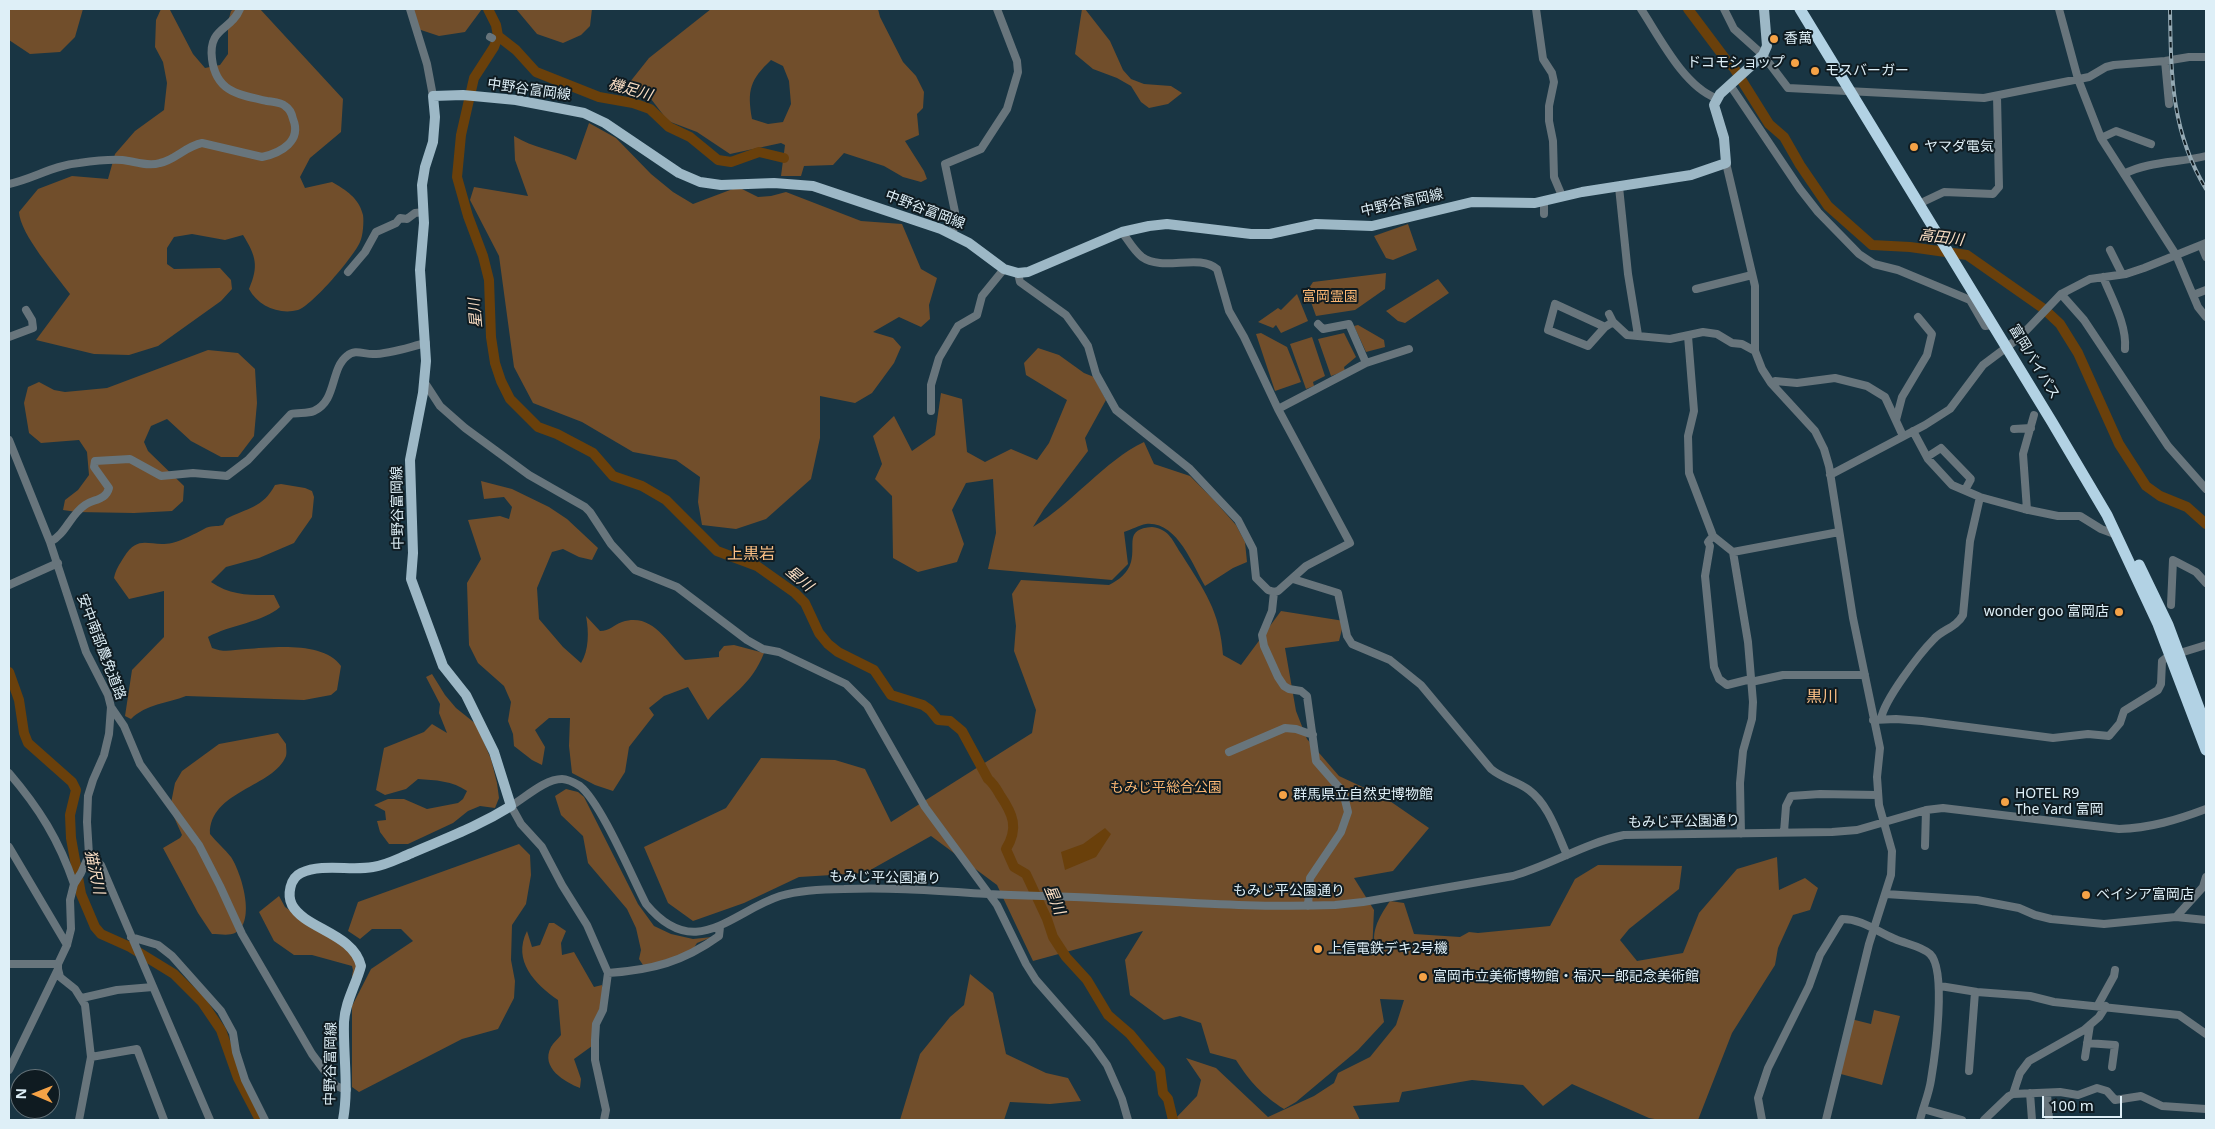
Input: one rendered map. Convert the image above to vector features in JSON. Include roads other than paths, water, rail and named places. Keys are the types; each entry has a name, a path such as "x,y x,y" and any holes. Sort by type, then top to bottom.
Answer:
{"highway":[{"name":"富岡バイパス","path":"1800,9 1926,200 1994,321"},
{"name":"富岡バイパス","path":"1808,9 1935,231 1994,321 2112,512 2168,625 2174,654 2206,750"},
{"name":"富岡バイパス","path":"2009,345 2117,535 2174,654 2206,727"}],"main road":[{"path":"1726,164 1724,138 1714,105 1716,98 1763,56 1767,46 1764,9"},
{"name":"中野谷富岡線","path":"343,1120 347,1090 344,1022 346,1007 361,966 359,956 355,951 293,907 289,890 292,882 300,873 310,870 373,867 396,861 483,824 512,806 494,752 466,695 443,666 412,586 413,553 410,460 425,383 426,343 420,270 424,212 423,176 434,135 436,117 433,96 468,96 523,101 584,113 605,123 679,173 700,182 721,185 774,183 813,186 953,233 976,247 1004,269 1018,273 1028,272 1122,232 1139,228 1167,224 1251,234 1270,234 1316,224 1372,226 1472,202 1524,204 1690,175 1726,164"}],"street":[{"path":"9,184 31,178 60,165 122,160 158,164 168,161 195,145 202,144 262,156 272,154 289,144 295,136 296,126 285,105 228,90 220,83 216,74 212,52 215,36 233,20 240,9"},
{"path":"410,9 427,64 433,96"},
{"path":"953,233 955,218 945,164 982,149 1007,109 1018,72 1018,62 996,9"},
{"path":"1536,9 1543,59 1552,72 1554,82 1549,106 1549,121 1553,141 1554,177 1562,196"},
{"path":"1642,9 1665,46 1696,88 1716,98"},
{"path":"1724,9 1734,29 1763,56 1788,88 1962,98 1997,96 2089,78 2106,67 2114,65 2165,61 2189,56 2206,56"},
{"path":"2059,9 2078,80 2101,138 2176,255 2198,307 2206,316"},
{"path":"2165,61 2169,104"},
{"path":"1731,85 1800,189 1818,212 1859,254 1874,264 1898,270 1970,300 1985,326 1994,321"},
{"path":"1926,200 1944,192 1993,194 1999,187 1997,96"},
{"path":"2101,138 2116,131 2151,144"},
{"path":"2124,174 2138,168 2206,156"},
{"path":"1726,164 1752,275 1756,305 1755,351 1762,369 1771,383 1815,431 1824,449 1830,475 1853,618 1877,719 1880,748 1877,794 1892,850 1891,875 1874,928 1826,1120"},
{"path":"1619,187 1628,274 1638,335"},
{"path":"1544,201 1544,214"},
{"path":"348,272 365,252 376,232 396,223 400,218 407,219 415,213 424,212"},
{"path":"1122,232 1139,254 1150,261 1207,264 1217,269 1229,311 1244,337 1278,409 1350,543 1306,566 1293,579 1274,592 1272,611 1262,635 1264,646 1284,686 1288,689 1301,691 1307,696 1316,761 1343,792 1348,812 1341,832 1310,878 1308,906"},
{"path":"1830,475 1950,409 1983,365 2026,331 2059,295 2090,279 2144,268 2203,244 2206,257"},
{"path":"2110,250 2122,274"},
{"path":"931,411 931,385 939,358 958,326 976,315 982,296 1004,269"},
{"path":"1018,273 1020,282 1066,315 1082,337 1088,346 1099,379 1116,410 1190,469 1238,520 1253,549 1256,578 1268,590 1274,592"},
{"path":"1696,289 1752,275"},
{"path":"2103,277 2120,318 2125,349"},
{"path":"2193,295 2206,290"},
{"path":"2059,295 2093,334 2168,446 2206,489"},
{"path":"1606,327 1555,304 1548,330 1588,346 1613,322"},
{"path":"9,337 33,328 32,320 26,310"},
{"path":"1609,314 1613,322 1627,335 1670,338 1703,332 1718,334 1732,344 1742,344 1755,351"},
{"path":"1896,420 1902,397 1927,356 1932,334 1918,317"},
{"path":"1318,324 1323,329 1349,324 1366,363"},
{"path":"1688,336 1694,411 1688,436 1689,473 1714,536 1733,552 1748,642 1752,719 1743,751 1740,783 1741,834"},
{"path":"50,542 63,533 77,513 86,505 102,498 108,492 107,484 94,467 95,461 130,459 161,476 193,473 227,476 248,460 291,414 313,411 318,408 330,395 340,364 347,355 353,352 374,354 426,343"},
{"path":"1278,409 1366,363 1409,349"},
{"path":"1771,383 1775,381 1798,383 1835,378 1867,386 1885,397 1903,436"},
{"path":"425,383 440,406 465,428 529,475 585,507 611,544 635,570 677,587 747,640 763,648 779,652 846,684 867,705 925,807 990,894 1009,926 1026,964 1036,980 1092,1044 1107,1065 1122,1100 1128,1120"},
{"path":"2027,510 2023,454 2034,415"},
{"path":"2014,428 2031,428"},
{"path":"1913,431 1927,457 1952,485 1980,497 2027,510 2058,516 2080,516 2101,529 2117,535"},
{"name":"安中南部農免道路","path":"9,440 58,563 86,652 108,695 111,707 109,734 104,755 88,796 88,854 82,873 74,884 70,900 71,929 68,945 9,1070"},
{"path":"1927,457 1941,448 1971,479 1965,490"},
{"path":"1877,719 1908,669 1934,638 1956,624 1963,615 1970,541 1980,497"},
{"path":"1733,552 1839,532"},
{"path":"1714,536 1708,542 1710,546 1705,576 1714,667 1719,679 1727,684 1747,680 1751,682 1783,675 1865,674"},
{"path":"2170,605 2173,560 2196,572 2206,583"},
{"path":"9,585 58,563"},
{"path":"1293,579 1338,593 1347,636 1352,644 1390,660 1421,685 1491,769 1500,776 1528,789 1539,799 1567,855"},
{"path":"1877,719 1922,721 2053,738 2088,734 2109,736 2120,723 2124,711 2158,690 2161,684 2162,661 2174,654 2206,646"},
{"path":"111,707 124,726 140,764 199,845 242,934 312,1054 336,1086 347,1090"},
{"path":"1229,752 1285,728 1296,729 1313,735"},
{"path":"9,773 33,802 53,832 65,856 74,884"},
{"name":"もみじ平公園通り","path":"512,806 549,782 560,779 571,781 580,786 594,805 646,904 652,911 680,929 708,931 720,927 773,899 817,890 895,888 1169,902 1308,906 1363,902 1513,876 1592,843 1624,835 1741,834 1849,830 1926,810 1957,808 2119,829 2156,826 2206,809"},
{"path":"1784,832 1786,806 1791,796 1812,794 1877,794"},
{"path":"512,806 521,824 542,847 562,885 587,925 608,972 603,1010 596,1024 595,1040 595,1060 606,1110 604,1120"},
{"path":"1925,846 1926,810"},
{"path":"9,846 68,945"},
{"path":"88,854 101,865 210,1120"},
{"path":"2176,917 2203,887 2206,877"},
{"path":"1886,894 1977,900 2019,908 2051,919 2104,924 2176,917 2206,920"},
{"path":"1762,1120 1758,1098 1768,1068 1808,986 1823,949 1842,919 1859,921 1894,939 1929,953 1936,962 1940,986 1931,1082 1920,1120"},
{"path":"608,972 645,970 680,960 719,936 720,927"},
{"path":"131,937 158,945 172,956 221,1011 233,1033 236,1052 245,1080 265,1120"},
{"path":"9,964 58,967 60,977 76,989 82,998 91,1057 79,1120"},
{"path":"1984,1120 2013,1094 2020,1073 2029,1061 2071,1039 2099,1017 2115,970"},
{"path":"1940,986 1975,992 2030,996 2054,1002 2179,1015 2206,1034"},
{"path":"82,998 117,990 153,987"},
{"path":"1969,1071 1975,992"},
{"path":"2085,1057 2090,1024"},
{"path":"2087,1043 2115,1046 2112,1067"},
{"path":"91,1057 136,1049 164,1120"},
{"path":"2013,1094 2060,1092 2082,1094 2097,1088 2107,1091 2115,1100 2141,1096 2162,1106 2206,1109"},
{"path":"2030,1093 2032,1120"},
{"path":"2047,1094 2050,1119"},
{"path":"1923,1109 1962,1120"}],"waterway":[{"name":"星川","path":"488,9 496,25 498,36 494,47 474,78 461,135 457,177 489,280 491,337 495,363 510,399 538,427 557,434 593,453 613,476 642,486 666,500 717,551 757,566 795,593 805,603 819,633 828,644 838,652 874,670 891,695 923,705 938,720 950,721 962,731 988,779 996,788 1011,815 1013,828 1006,849 1014,867 1026,874 1047,919 1053,937 1066,957 1087,980 1108,1015 1130,1034 1160,1070 1163,1093 1168,1099 1173,1120"},
{"name":"高田川","path":"1688,9 1734,68 1769,124 1784,137 1800,165 1828,206 1872,245 1910,247 1967,255 2044,309 2060,324 2078,353 2119,444 2146,486 2160,496 2187,507 2206,524"},
{"name":"機足川","path":"498,36 516,50 536,72 599,97 633,103 650,109 669,127 690,137 718,160 731,162 759,152 784,158"},
{"name":"猫沢川","path":"9,672 19,700 24,733 28,743 72,782 76,790 70,815 71,838 81,894 95,927 101,934 130,947 174,974 202,1002 221,1030 238,1078 260,1120"}],"railway":[{"path":"2170,9 2171,57 2179,124 2194,167 2206,189"}],"place":[{"name":"香萬","path":"1774,39"},
{"name":"ドコモショップ","path":"1795,63"},
{"name":"モスバーガー","path":"1815,71"},
{"name":"ヤマダ電気","path":"1914,147"},
{"name":"wonder goo 富岡店","path":"2119,612"},
{"name":"群馬県立自然史博物館","path":"1283,795"},
{"name":"HOTEL R9 The Yard 富岡","path":"2005,802"},
{"name":"ベイシア富岡店","path":"2086,895"},
{"name":"上信電鉄デキ2号機","path":"1318,949"},
{"name":"富岡市立美術博物館・福沢一郎記念美術館","path":"1423,977"}],"district":[{"name":"上黒岩","path":"751,554"},
{"name":"黒川","path":"1822,697"}],"park label":[{"name":"富岡霊園","path":"1330,297"},
{"name":"もみじ平総合公園","path":"1166,788"}]}
